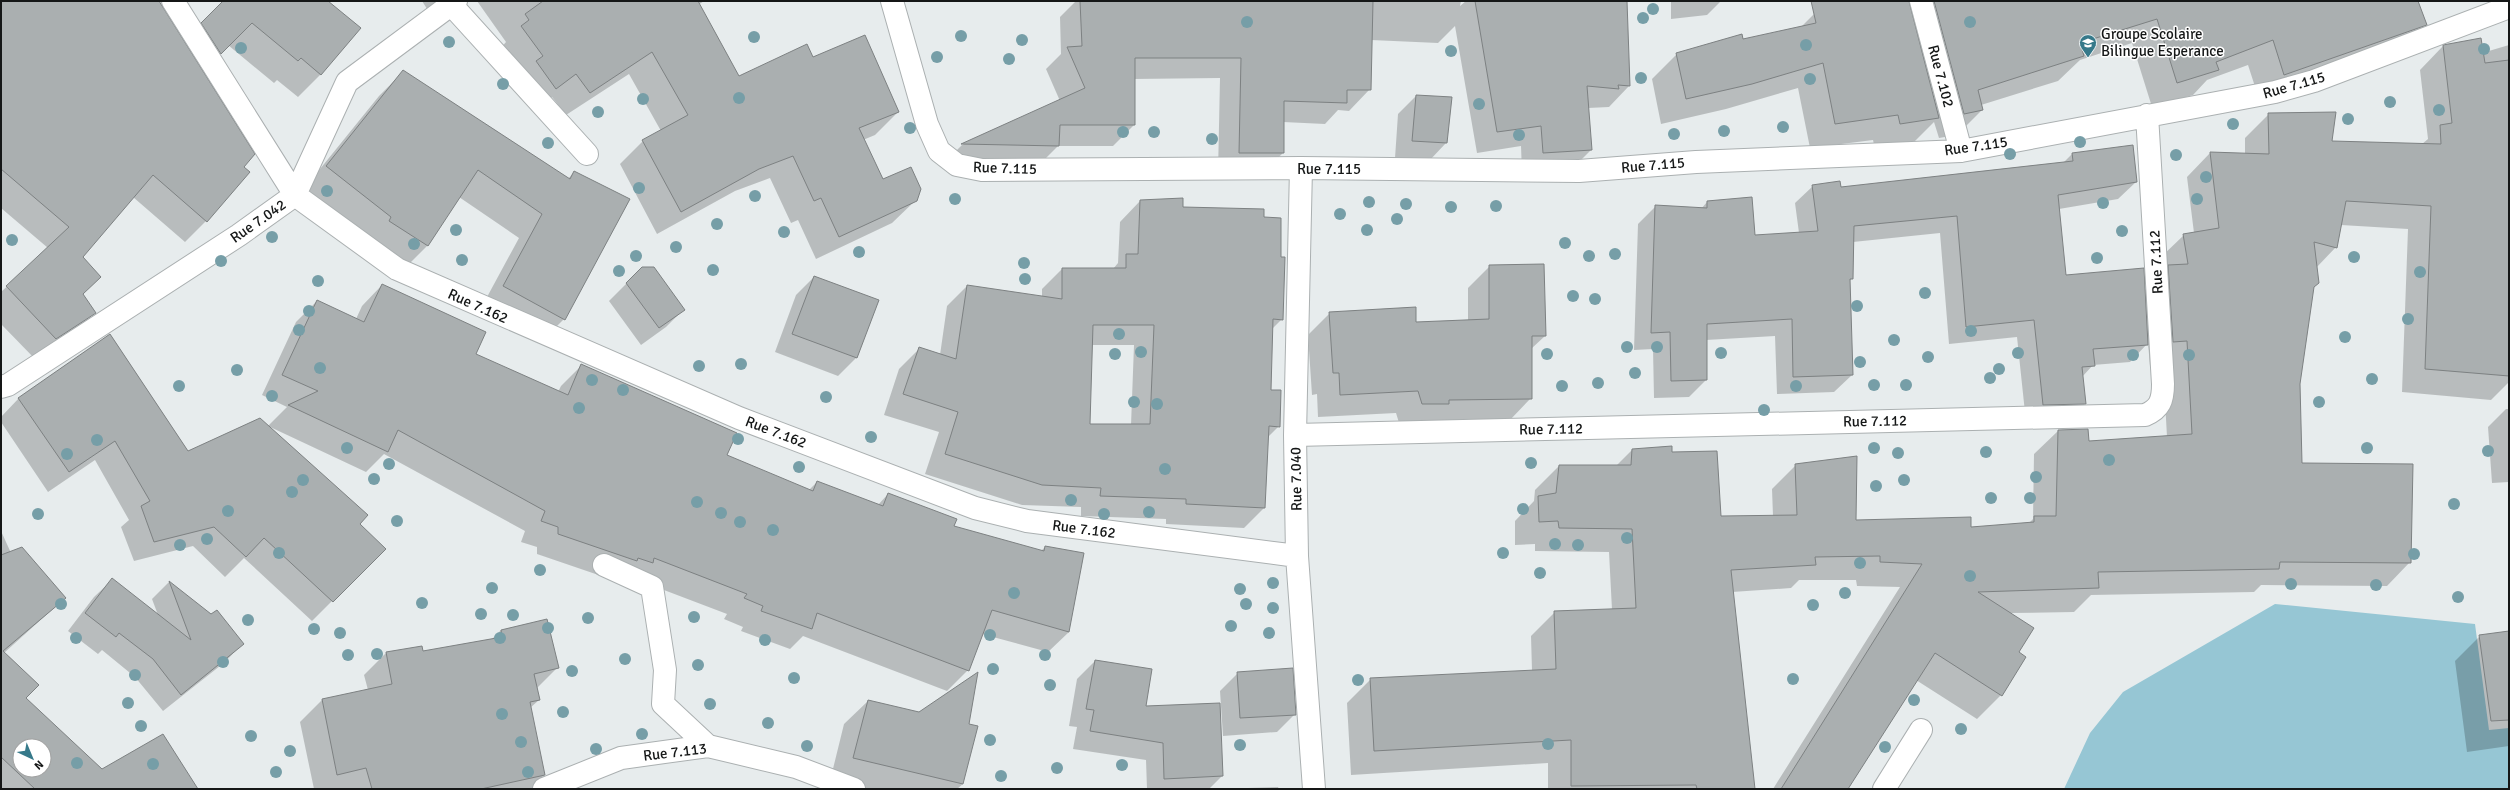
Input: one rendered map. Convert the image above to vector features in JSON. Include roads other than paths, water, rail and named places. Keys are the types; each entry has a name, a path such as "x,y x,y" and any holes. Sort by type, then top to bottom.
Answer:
{"street":[{"path":"173,1 295,195"},
{"name":"Rue 7.115","path":"892,1 927,124 938,151 957,165 982,170 1301,168 1579,171 1696,162 1962,151 2275,92 2314,81 2509,7"},
{"name":"Rue 7.102","path":"1922,1 1962,151"},
{"path":"452,2 587,154"},
{"name":"Rue 7.042","path":"5,386 239,235 295,195 347,82 452,2"},
{"name":"Rue 7.112","path":"1295,435 2145,415 2155,411 2163,399 2147,115"},
{"name":"Rue 7.040","path":"1301,168 1295,435 1297,556 1314,789"},
{"name":"Rue 7.162","path":"295,195 397,269 739,418 975,508 1027,521 1297,556"},
{"path":"604,565 652,587 665,670 663,704 708,746"},
{"path":"1884,789 1921,730"},
{"name":"Rue 7.113","path":"544,789 620,758 708,746 796,767 854,789"}],"place":[{"name":"Groupe Scolaire Bilingue Esperance","path":"2088,58"}]}
